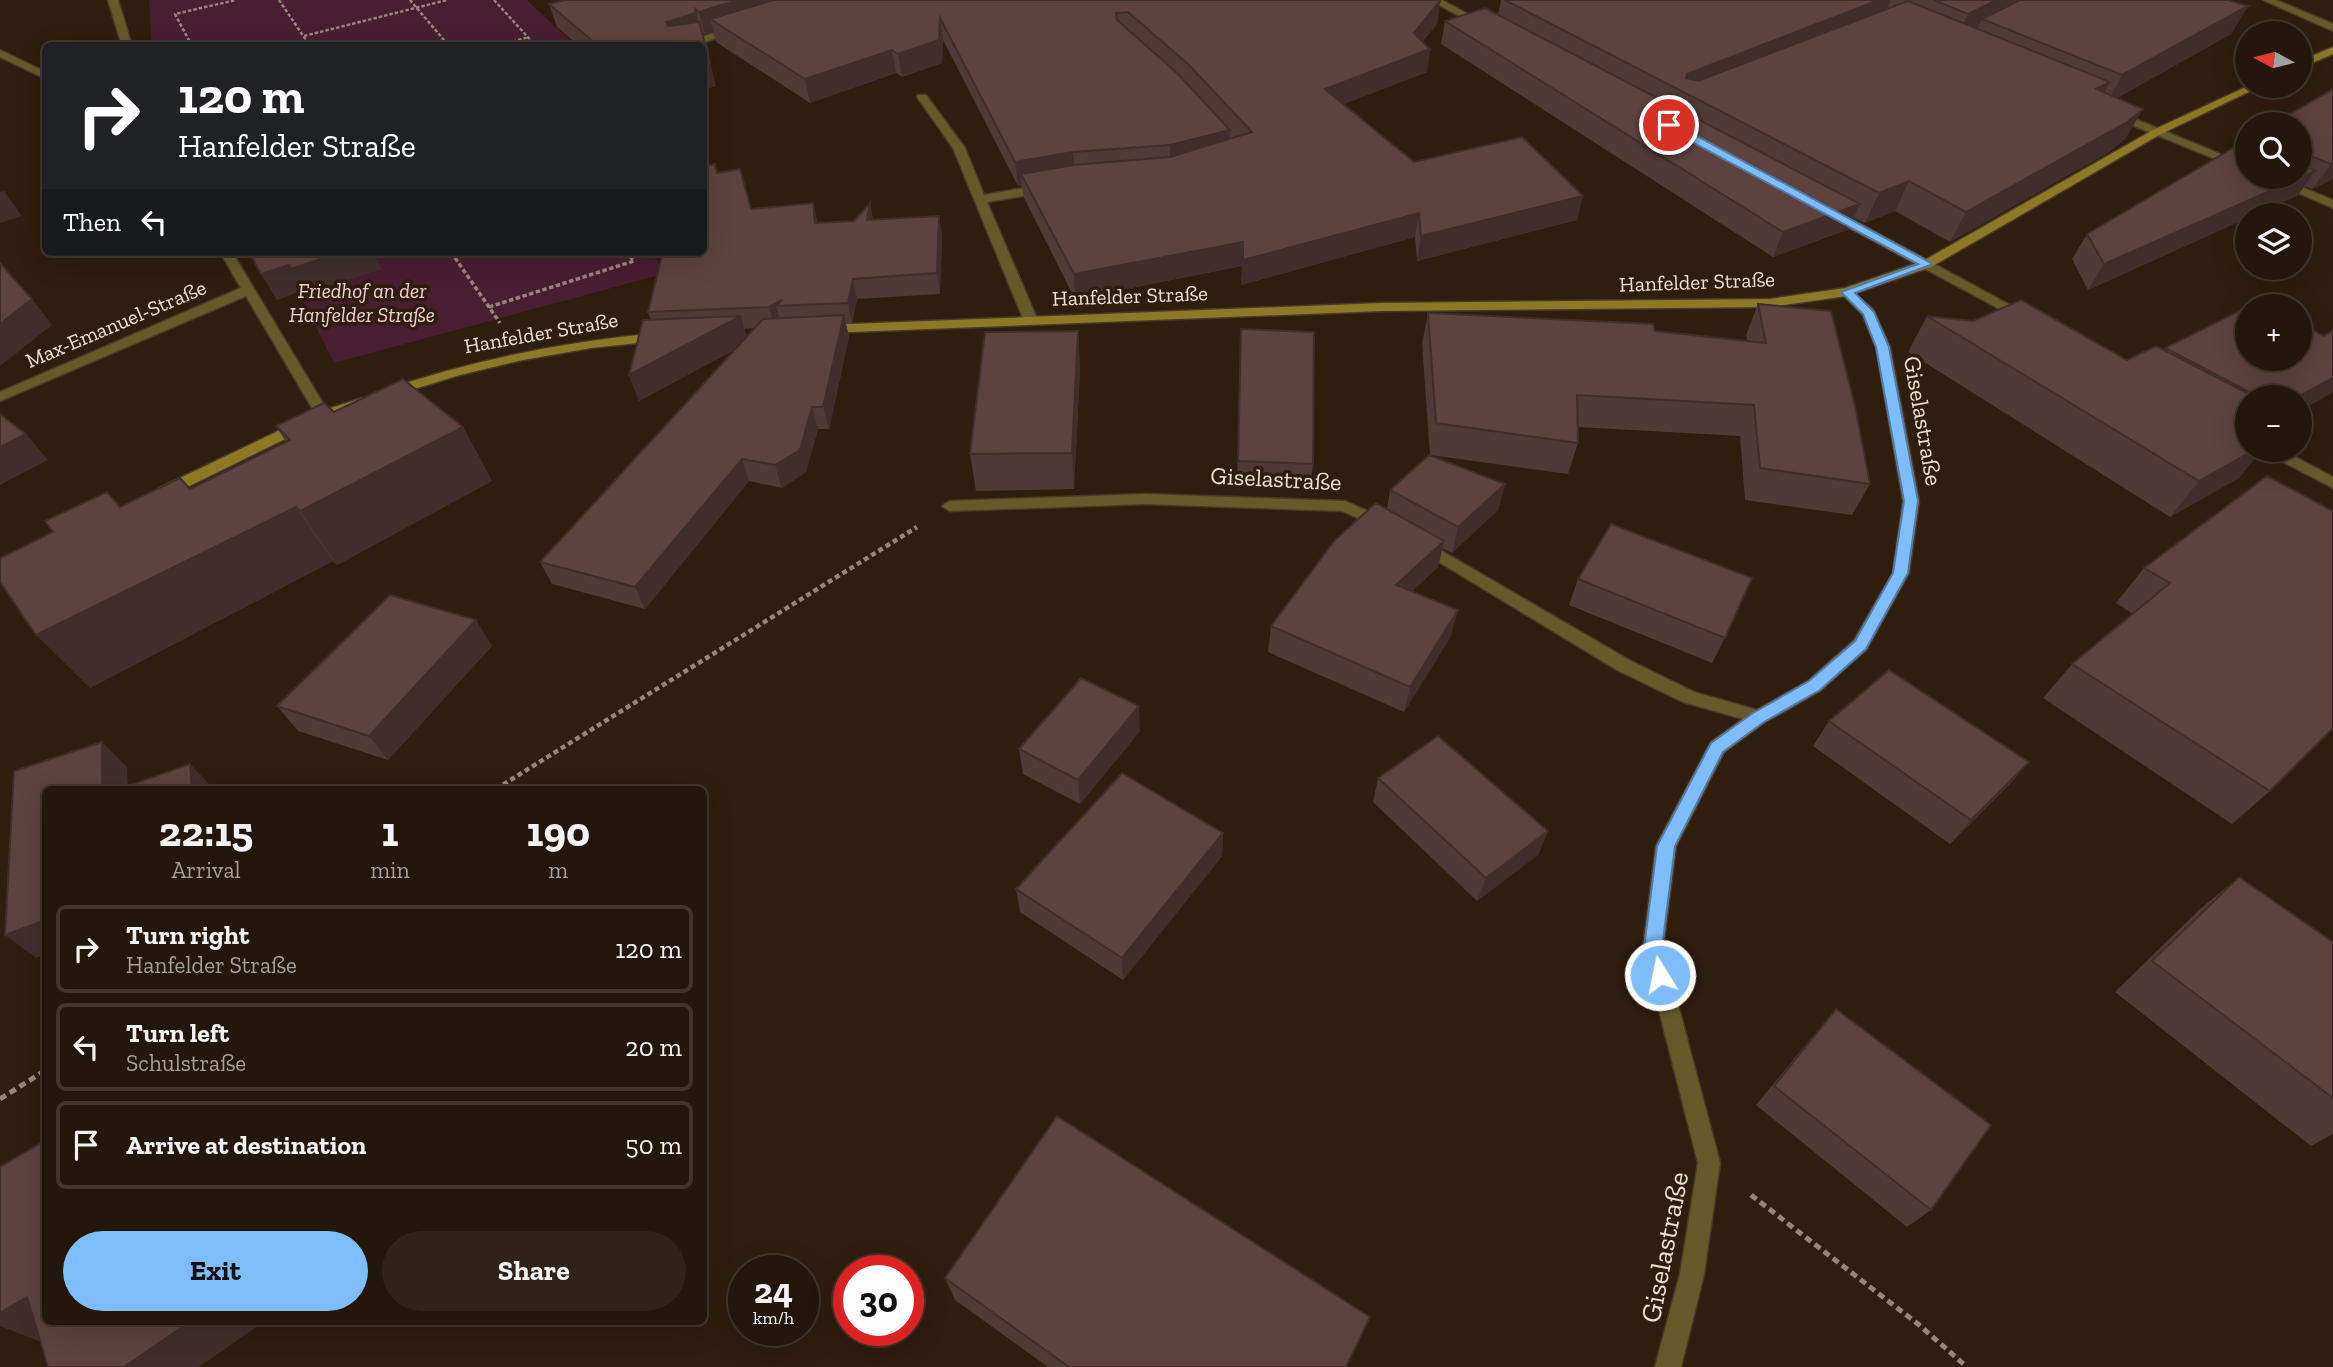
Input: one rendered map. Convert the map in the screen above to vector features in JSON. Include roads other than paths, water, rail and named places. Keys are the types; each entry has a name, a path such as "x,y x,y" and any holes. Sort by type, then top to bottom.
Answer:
{"street":[{"path":"113,0 126,42"},
{"path":"1436,0 1494,31"},
{"path":"2268,0 2333,28"},
{"path":"693,42 753,24"},
{"path":"2312,60 2333,50"},
{"path":"0,53 42,74"},
{"name":"Hanfelder Straße","path":"816,330 1410,306 1770,303 1847,292 1927,264 2157,132 2235,96"},
{"path":"922,97 959,148 1031,321"},
{"path":"2107,111 2235,164"},
{"path":"981,199 1061,185"},
{"path":"2296,189 2333,204"},
{"path":"1818,205 2038,324"},
{"name":"Max-Emanuel-Straße","path":"228,256 323,415"},
{"name":"Max-Emanuel-Straße","path":"0,397 248,289"},
{"name":"Giselastraße","path":"1668,1367 1692,1274 1709,1163 1653,948 1666,846 1717,747 1759,718 1814,686 1860,645 1901,573 1911,501 1882,347 1868,312 1847,292"},
{"name":"Hanfelder Straße","path":"152,498 323,415 454,370 590,342 669,337"},
{"path":"2294,462 2333,483"},
{"name":"Giselastraße","path":"950,506 1145,499 1345,506 1400,534 1623,665 1689,698 1759,718"}],"park label":[{"name":"Friedhof an der Hanfelder Straße","path":"362,303"}]}
